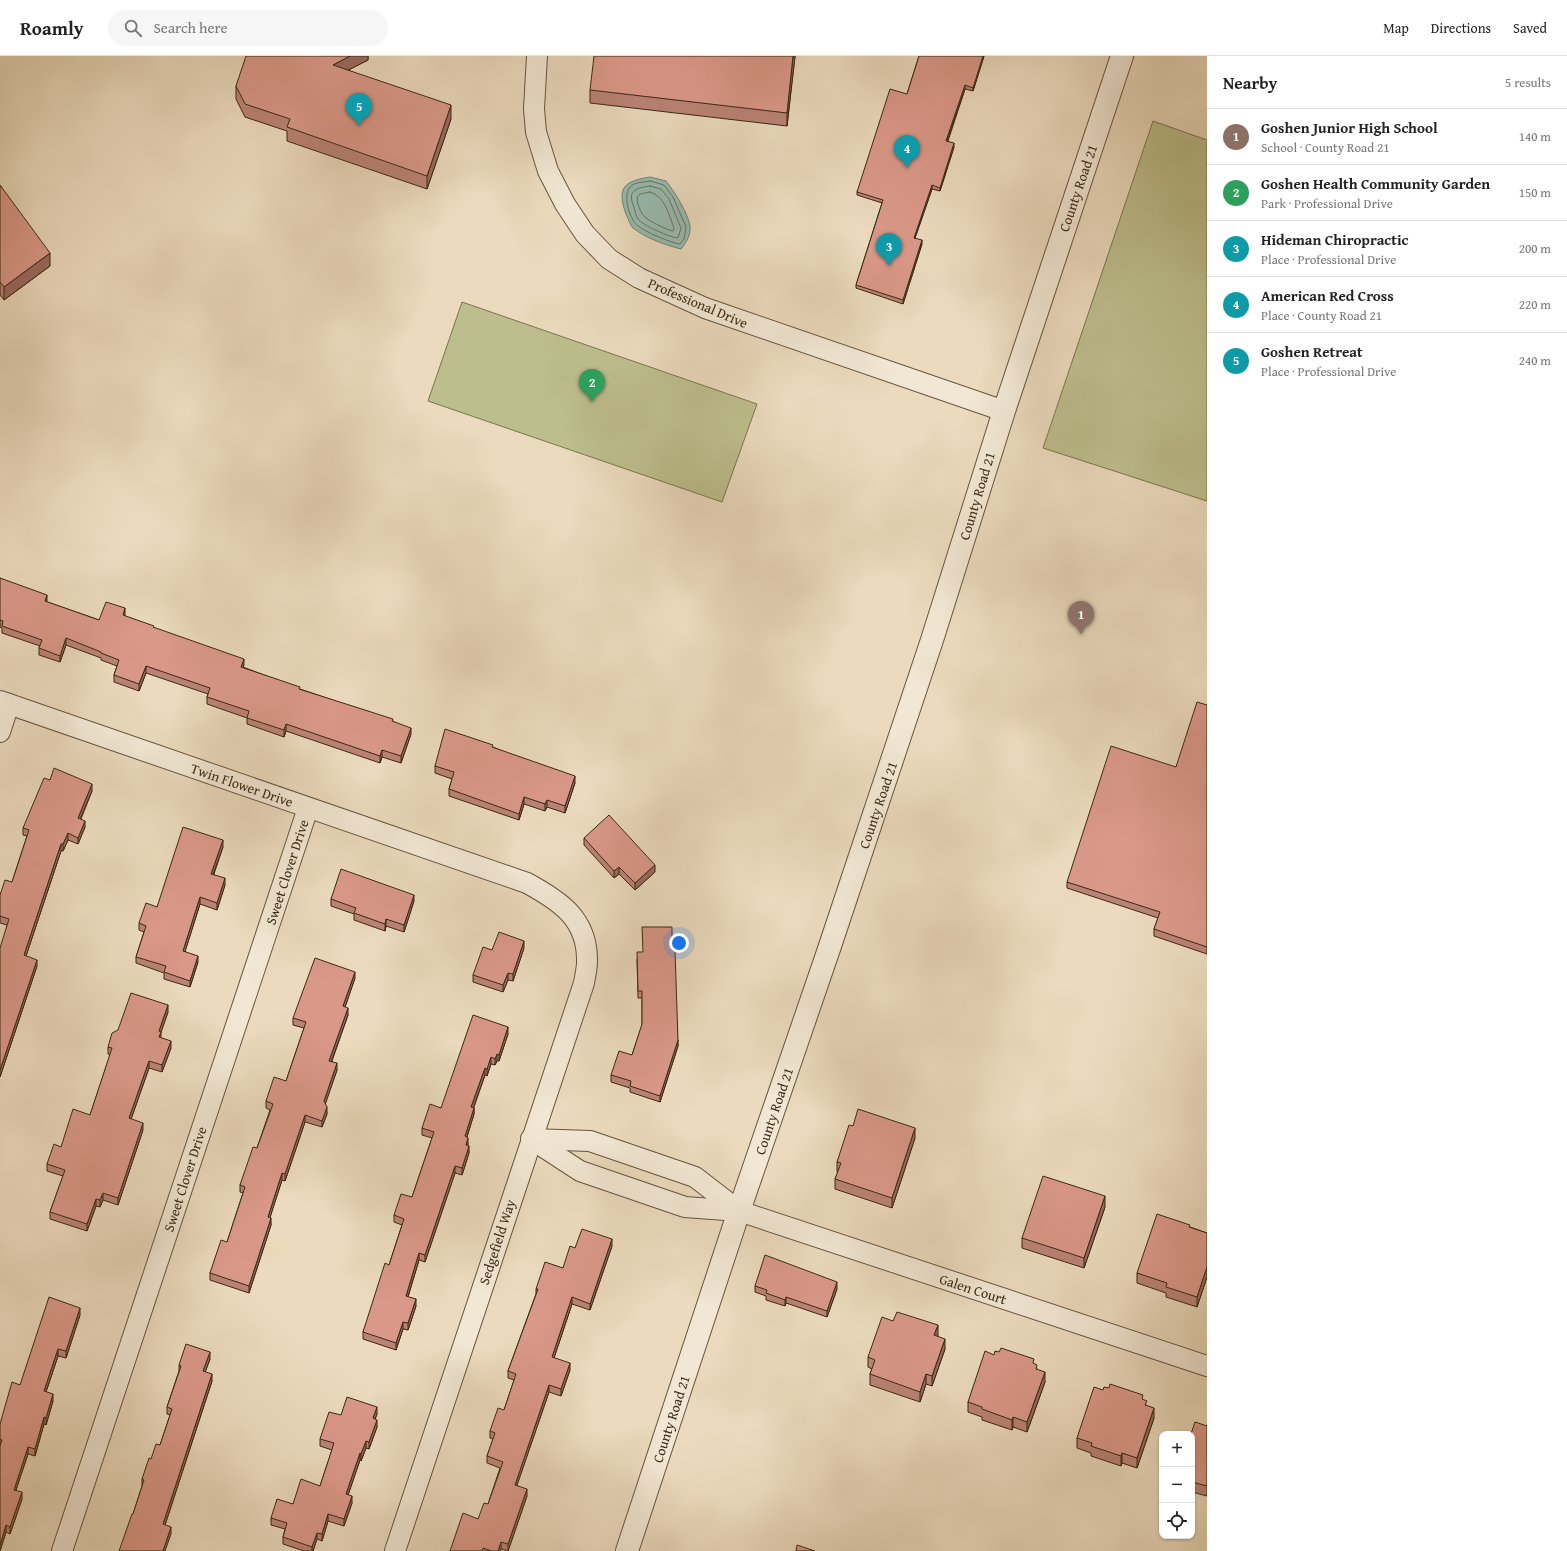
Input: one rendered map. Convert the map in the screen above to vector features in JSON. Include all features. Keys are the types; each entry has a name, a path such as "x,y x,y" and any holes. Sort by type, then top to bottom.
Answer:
{"street":[{"name":"Professional Drive","path":"537,56 534,109 536,132 548,171 565,204 585,234 609,259 639,278 705,308 1004,411"},
{"name":"County Road 21","path":"627,1551 739,1211 932,640 1004,411 1122,56"},
{"path":"0,732 4,703"},
{"name":"Twin Flower Drive","path":"4,703 527,883 550,896 566,908 581,932"},
{"name":"Sweet Clover Drive","path":"62,1551 308,808"},
{"name":"Sedgefield Way","path":"395,1551 584,983 587,962 581,932"},
{"path":"531,1139 590,1141 695,1177 739,1211"},
{"path":"531,1139 587,1174 685,1207 739,1211"},
{"name":"Galen Court","path":"739,1211 1207,1366"}],"green space":[{"path":"1153,121 1207,140 1207,501 1043,448"},
{"path":"462,302 757,404 722,502 428,401"}],"water":[{"path":"650,177 666,181 677,196 687,215 690,233 681,249 644,235 633,228 629,221 623,205 623,191 629,183"}],"building":[{"path":"246,56 350,56 333,65 451,105 427,176 287,127 290,119 245,104 236,86"},
{"path":"594,56 793,56 787,113 590,90"},
{"path":"919,56 983,56 973,88 965,85 946,141 954,143 940,188 932,185 914,238 922,240 903,300 856,285 883,200 857,192 890,89 907,94"},
{"path":"0,185 50,253 4,287 0,282"},
{"path":"0,578 47,595 45,601 99,620 106,602 125,608 123,615 244,659 241,667 300,687 299,689 393,719 392,721 411,728 401,756 382,750 380,756 286,724 284,730 247,718 249,711 207,697 210,688 146,666 139,684 114,675 119,660 66,638 60,656 39,648 42,640 2,626 3,621 0,620"},
{"path":"1197,702 1207,705 1207,947 1154,929 1160,912 1067,882 1111,746 1176,767"},
{"path":"445,729 493,745 492,747 575,776 565,806 547,800 545,804 524,797 519,814 449,789 454,772 435,766"},
{"path":"54,768 92,784 78,818 85,821 78,838 68,833 63,844 61,844 24,955 37,960 0,1070 0,948 9,919 0,916 0,895 5,880 12,882 29,830 23,828 44,778 50,780"},
{"path":"609,815 655,865 635,883 619,867 614,871 584,838"},
{"path":"183,827 223,840 211,874 225,878 217,903 200,897 183,951 198,956 190,981 164,972 166,966 136,957 146,926 139,923 146,903 157,907"},
{"path":"341,869 414,895 404,925 386,919 385,924 354,913 356,908 331,899"},
{"path":"642,927 672,927 672,950 675,951 678,1040 660,1096 630,1086 631,1081 611,1075 619,1051 632,1055 642,1024 642,991 638,991 637,952 643,952"},
{"path":"499,932 524,941 513,974 508,973 503,985 473,975 483,947 492,950"},
{"path":"315,958 355,972 343,1006 348,1008 329,1061 337,1063 324,1101 327,1107 322,1121 305,1115 285,1174 282,1173 268,1217 271,1218 249,1286 210,1273 221,1240 227,1242 245,1187 240,1185 253,1147 257,1148 273,1104 266,1101 274,1077 286,1081 306,1022 293,1018"},
{"path":"131,993 168,1005 159,1031 161,1032 159,1037 171,1041 162,1065 149,1061 129,1118 143,1123 118,1198 103,1193 100,1200 96,1199 87,1224 50,1212 65,1170 47,1164 54,1144 61,1147 73,1109 90,1115 112,1048 108,1047 112,1033 118,1030"},
{"path":"473,1015 508,1027 499,1055 497,1054 495,1059 491,1057 487,1069 485,1068 471,1107 474,1108 465,1136 468,1138 466,1145 469,1146 462,1168 455,1166 425,1255 419,1253 406,1296 416,1299 408,1323 403,1322 396,1343 363,1332 385,1263 389,1265 404,1219 394,1215 401,1194 412,1197 434,1132 422,1128 430,1104 441,1108"},
{"path":"858,1109 915,1128 892,1198 835,1179 841,1163 837,1162 849,1125 853,1126"},
{"path":"1043,1176 1105,1196 1084,1258 1022,1238"},
{"path":"1157,1214 1190,1225 1189,1227 1207,1233 1207,1267 1197,1297 1166,1287 1167,1283 1137,1273"},
{"path":"582,1229 612,1239 590,1304 572,1297 552,1357 570,1363 561,1389 549,1385 515,1485 527,1489 508,1544 501,1542 498,1551 483,1548 482,1551 450,1551 463,1513 478,1519 484,1503 488,1504 503,1462 487,1456 495,1433 490,1431 498,1408 504,1410 516,1374 508,1371 538,1289 536,1289 545,1262 563,1268 570,1246 575,1248"},
{"path":"765,1255 837,1282 827,1311 786,1297 785,1300 766,1293 767,1290 755,1286"},
{"path":"49,1297 80,1308 66,1351 58,1349 44,1391 53,1394 46,1418 44,1417 35,1449 28,1447 14,1490 22,1492 10,1527 6,1525 0,1545 0,1446 2,1440 0,1439 0,1424 12,1382 20,1385"},
{"path":"897,1312 938,1325 934,1335 945,1339 932,1376 926,1374 920,1392 870,1374 875,1360 868,1357 882,1317 893,1321"},
{"path":"186,1344 210,1352 203,1371 212,1374 163,1524 171,1527 163,1551 119,1551 144,1480 142,1479 149,1458 151,1459 156,1444 160,1445 172,1409 167,1407 181,1366 179,1365"},
{"path":"1001,1348 1034,1359 1033,1363 1037,1365 1036,1369 1045,1372 1027,1422 1013,1417 1012,1420 968,1402 985,1351 994,1355 995,1351 999,1352"},
{"path":"1110,1384 1143,1395 1142,1399 1147,1401 1145,1405 1154,1408 1137,1458 1122,1453 1121,1456 1091,1446 1092,1443 1077,1438 1094,1387 1103,1390 1104,1387 1109,1388"},
{"path":"347,1397 377,1407 373,1418 377,1420 369,1442 366,1441 361,1454 360,1453 346,1494 352,1496 344,1519 328,1514 322,1534 317,1533 312,1547 283,1537 287,1523 271,1518 277,1499 293,1504 301,1479 320,1486 334,1443 320,1439 329,1412 341,1415"},
{"path":"1195,1422 1207,1426 1207,1486 1195,1483 1195,1431 1192,1431"},
{"path":"797,1545 815,1551 796,1551"}],"place":[{"name":"Goshen Retreat","path":"359,126"},
{"name":"American Red Cross","path":"907,168"},
{"name":"Hideman Chiropractic","path":"889,266"},
{"name":"Goshen Health Community Garden","path":"592,402"},
{"name":"Goshen Junior High School","path":"1081,634"}]}
